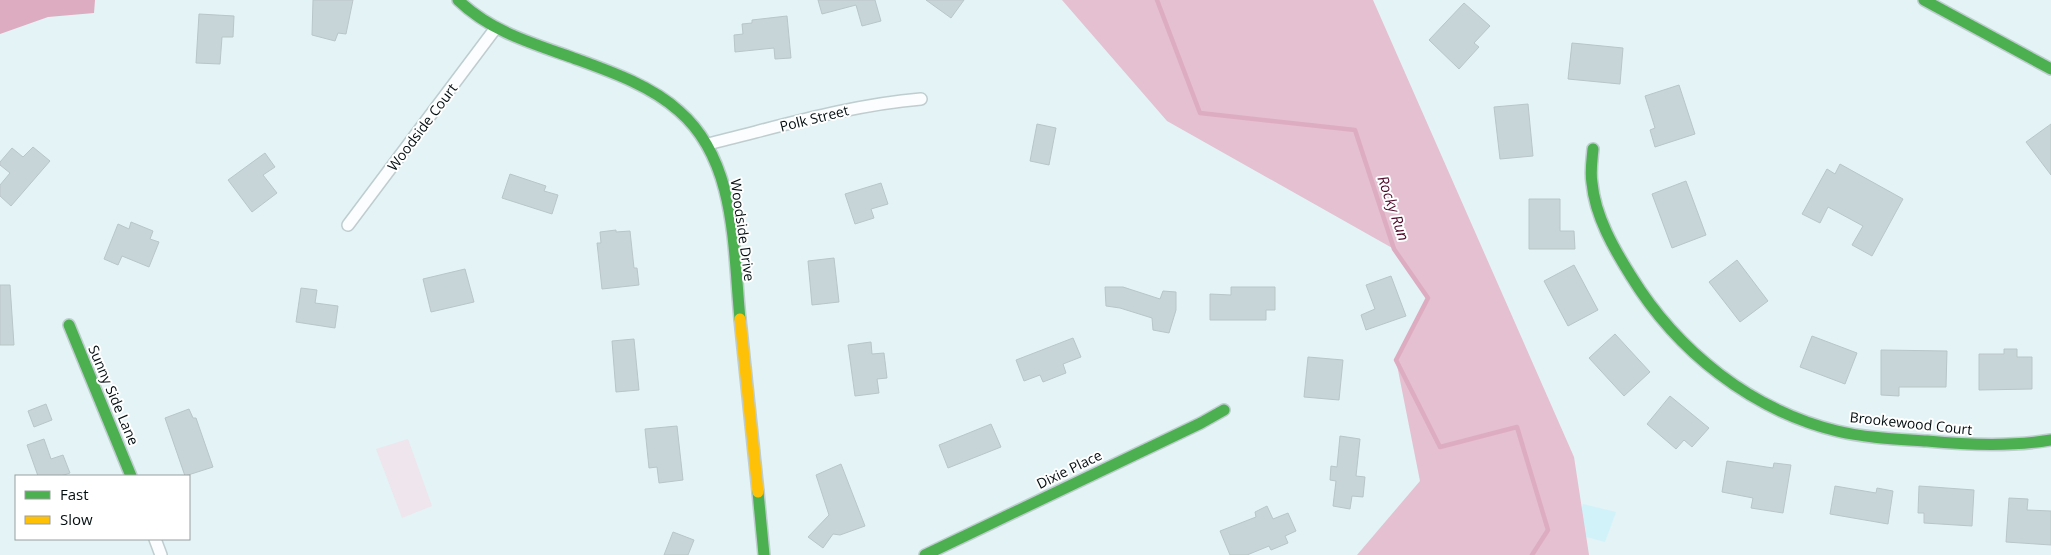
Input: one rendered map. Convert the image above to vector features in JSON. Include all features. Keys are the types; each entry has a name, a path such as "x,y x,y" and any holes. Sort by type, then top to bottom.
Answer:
{"street":[{"name":"Woodside Drive","path":"458,0 477,18 513,38 644,86 676,108 695,127 708,144 720,170 729,216 764,555"},
{"path":"1924,0 2051,70"},
{"name":"Woodside Court","path":"348,225 495,29"},
{"name":"Polk Street","path":"708,144 856,108 921,99"},
{"name":"Brookewood Court","path":"1593,149 1592,186 1596,204 1613,244 1630,276 1649,304 1674,335 1699,358 1738,388 1794,417 1827,428 1861,435 2001,446 2028,445 2051,440"},
{"name":"Sunny Side Lane","path":"69,325 131,475"},
{"name":"Dixie Place","path":"925,555 1202,423 1224,410"},
{"path":"155,540 162,555"}],"shaded area":[{"path":"0,0 95,0 94,13 48,17 0,34"},
{"path":"1062,0 1373,0 1574,457 1589,555 1357,555 1420,481 1396,360 1428,298 1394,249 1167,121"},
{"path":"408,439 432,506 402,518 376,449"},
{"path":"1583,504 1616,512 1605,542 1575,534"}],"building":[{"path":"313,0 353,0 346,34 338,33 335,41 312,35"},
{"path":"818,0 875,0 881,21 862,26 856,5 822,14"},
{"path":"926,0 964,0 951,18"},
{"path":"1464,3 1490,26 1474,43 1479,47 1459,69 1429,40"},
{"path":"199,14 234,16 233,37 222,37 220,64 196,63"},
{"path":"787,16 791,58 775,59 774,48 735,52 734,35 743,34 742,24 752,23 752,20"},
{"path":"1572,43 1623,48 1620,84 1568,79"},
{"path":"1679,85 1695,134 1655,147 1650,130 1655,128 1645,96"},
{"path":"1528,104 1533,156 1500,159 1494,107"},
{"path":"1037,124 1056,128 1049,165 1030,161"},
{"path":"2051,124 2051,175 2026,142"},
{"path":"33,147 50,161 11,206 0,196 0,185 10,173 0,165 0,162 12,148 23,157"},
{"path":"265,153 275,167 263,175 277,193 252,212 228,180"},
{"path":"1840,164 1903,199 1872,256 1852,245 1863,226 1828,207 1820,223 1802,214 1827,169 1835,174"},
{"path":"510,174 546,186 544,191 558,195 552,214 502,198"},
{"path":"1686,181 1706,235 1672,248 1652,194"},
{"path":"881,183 888,204 871,209 874,218 855,224 845,194"},
{"path":"1529,199 1560,199 1560,231 1574,231 1575,249 1529,249"},
{"path":"131,222 153,231 150,239 159,242 149,267 122,256 118,265 104,259 118,224 129,229"},
{"path":"616,230 616,232 630,231 634,268 637,268 639,285 602,289 597,243 601,243 600,232"},
{"path":"834,258 839,302 812,305 808,261"},
{"path":"1737,260 1768,301 1740,322 1709,282"},
{"path":"1574,265 1598,310 1568,326 1544,281"},
{"path":"465,269 474,302 431,312 423,279"},
{"path":"1391,276 1406,316 1366,330 1361,315 1375,309 1366,285"},
{"path":"0,285 10,285 14,345 0,345"},
{"path":"1105,287 1123,287 1160,299 1163,291 1176,292 1176,310 1169,333 1153,330 1152,318 1120,308 1106,306"},
{"path":"1231,287 1275,287 1275,310 1266,310 1266,320 1210,320 1210,294 1231,295"},
{"path":"301,288 317,290 315,303 338,306 335,328 296,322"},
{"path":"1615,334 1650,372 1624,396 1589,358"},
{"path":"1812,336 1857,353 1845,384 1800,367"},
{"path":"1073,338 1081,357 1063,364 1066,373 1043,382 1040,375 1024,381 1016,360"},
{"path":"634,339 639,390 616,392 612,341"},
{"path":"871,342 872,354 884,353 887,378 877,379 879,393 855,396 848,345"},
{"path":"2004,349 2017,349 2017,357 2032,357 2032,389 1979,390 1979,354 2004,354"},
{"path":"1881,350 1947,351 1946,387 1899,387 1899,396 1881,395"},
{"path":"1308,357 1343,360 1339,400 1304,397"},
{"path":"1670,396 1709,428 1692,447 1684,440 1676,449 1647,424"},
{"path":"46,404 52,420 34,427 28,411"},
{"path":"189,409 193,418 196,418 213,467 185,475 165,418"},
{"path":"991,424 1001,447 948,468 939,445"},
{"path":"677,426 683,480 659,483 657,467 649,468 645,429"},
{"path":"1340,436 1360,439 1356,476 1365,477 1363,497 1352,496 1350,509 1333,506 1336,481 1330,480 1331,466 1337,467"},
{"path":"44,439 51,459 63,455 70,473 64,475 38,475 27,445"},
{"path":"1727,461 1773,468 1774,463 1791,465 1783,513 1751,508 1753,498 1722,492"},
{"path":"841,464 865,526 840,535 833,534 823,548 808,537 829,515 816,475"},
{"path":"1835,486 1876,493 1877,488 1893,491 1888,524 1830,514"},
{"path":"1919,486 1974,490 1972,526 1924,523 1924,513 1918,513"},
{"path":"2009,498 2028,499 2027,510 2051,511 2051,545 2006,542"},
{"path":"1267,506 1273,519 1288,513 1296,531 1285,536 1288,543 1271,550 1269,546 1247,555 1230,555 1220,531 1256,517 1255,512"},
{"path":"673,532 694,540 688,555 664,555"}],"waterway":[{"name":"Rocky Run","path":"1157,0 1200,113 1355,130 1394,249 1428,298 1396,360 1440,447 1517,427 1548,530 1532,555"}],"traffic: fast":[{"path":"458,0 483,19 510,34 612,72 641,85 667,101 698,131 712,155 722,180 729,208 740,319"},
{"path":"1924,0 2051,69"},
{"path":"1593,149 1591,179 1597,208 1612,243 1631,276 1670,329 1719,374 1746,393 1805,421 1837,431 1859,435 1973,444 2020,444 2051,440"},
{"path":"69,325 131,475"},
{"path":"925,555 1201,423 1224,410"},
{"path":"758,492 764,555"}],"traffic: slow":[{"path":"740,319 758,492"}]}
